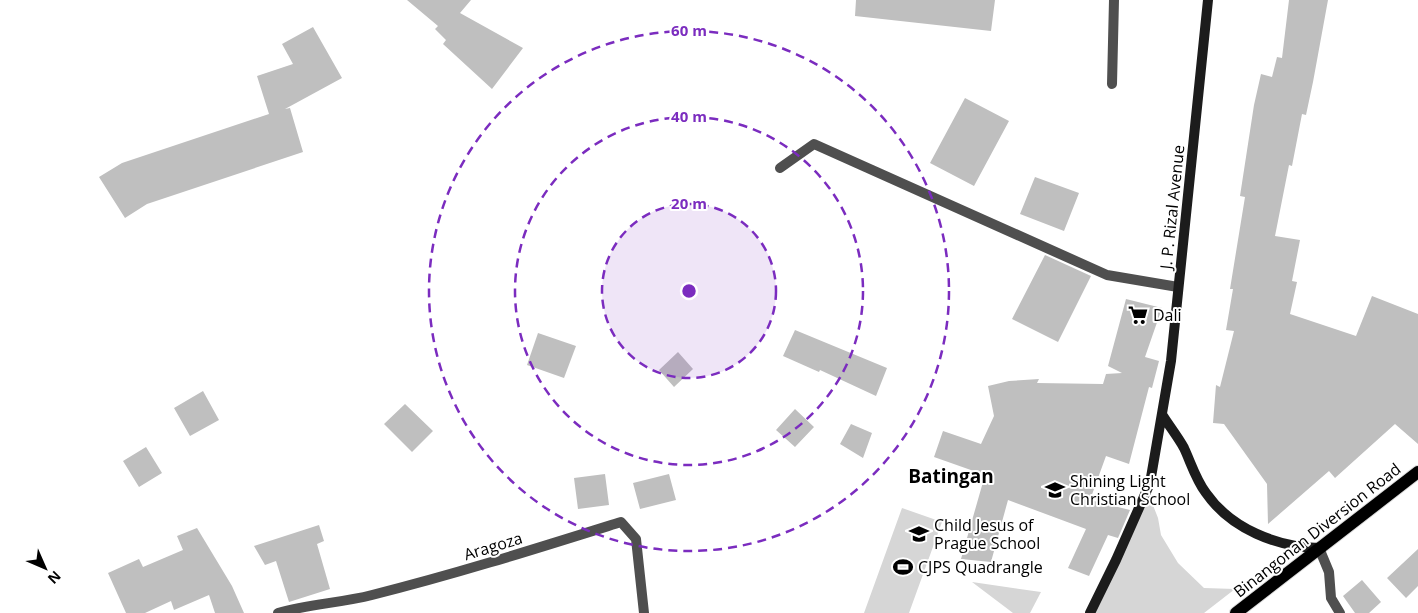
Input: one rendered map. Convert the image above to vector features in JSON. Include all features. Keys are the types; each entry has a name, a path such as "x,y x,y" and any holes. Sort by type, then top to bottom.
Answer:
{"main road":[{"name":"J. P. Rizal Avenue","path":"1090,613 1150,483 1163,416 1208,0"},
{"path":"1163,416 1184,448 1205,493 1223,513 1264,537 1300,547 1319,548"},
{"name":"Binangonan Diversion Road","path":"1236,613 1418,472"}],"street":[{"path":"1112,84 1114,0"},
{"path":"780,168 814,144 1107,274 1178,286"},
{"name":"Aragoza","path":"278,613 369,596 450,575 621,522 636,539 644,613"},
{"path":"1319,548 1329,572 1331,598 1340,613"}],"shaded area":[{"path":"1147,490 1158,518 1161,535 1178,563 1204,588 1235,589 1204,613 1091,613"},
{"name":"CJPS Quadrangle","path":"902,508 942,522 909,613 864,613"},
{"path":"972,582 1041,592 1030,613 1013,613"}],"building":[{"path":"407,0 471,0 460,13 523,48 492,89 443,44 446,40 435,29 438,26"},
{"path":"856,0 995,0 991,31 855,16"},
{"path":"1289,0 1328,0 1306,115 1302,114 1292,166 1289,165 1275,236 1300,240 1292,281 1297,282 1290,314 1356,336 1372,296 1418,314 1418,444 1395,424 1335,478 1329,471 1268,524 1267,484 1224,424 1213,423 1216,385 1220,387 1234,331 1226,330 1233,289 1230,289 1245,197 1240,196 1254,105 1261,74 1272,77 1277,57 1282,58"},
{"path":"313,27 342,78 285,109 290,108 303,152 147,204 125,218 99,177 122,163 269,114 257,76 293,64 282,44"},
{"path":"965,98 1009,121 974,186 930,163"},
{"path":"1035,177 1079,193 1064,231 1020,214"},
{"path":"1045,255 1091,276 1058,342 1012,319"},
{"path":"1126,299 1162,308 1145,357 1159,361 1152,388 1149,387 1129,464 1106,456 1090,500 1130,510 1118,538 1108,535 1089,576 1068,568 1086,529 1008,500 991,562 961,559 985,475 934,457 943,431 981,444 994,416 988,386 1009,381 1039,379 1037,383 1103,384 1106,374 1122,373 1108,366"},
{"path":"795,330 887,368 876,396 820,370 819,372 783,356"},
{"path":"538,333 576,346 564,378 527,365"},
{"path":"678,352 693,369 674,387 659,370"},
{"path":"203,391 219,420 190,436 174,408"},
{"path":"405,404 433,431 412,452 384,424"},
{"path":"795,409 814,427 795,447 776,430"},
{"path":"851,424 872,433 863,458 840,444"},
{"path":"146,447 162,473 139,487 123,461"},
{"path":"605,474 609,505 578,509 574,478"},
{"path":"669,474 676,500 640,509 633,483"},
{"path":"319,525 324,541 317,544 330,589 289,602 276,561 265,565 254,546"},
{"path":"197,528 232,586 244,613 215,613 209,595 174,610 171,601 145,613 126,613 108,573 139,559 143,567 183,550 177,536"},
{"path":"1418,549 1418,586 1406,598 1387,578"},
{"path":"1362,580 1381,602 1369,613 1355,613 1343,596"}],"place":[{"name":"Dali","path":"1138,315"},
{"name":"Shining Light Christian School","path":"1055,490"},
{"name":"Child Jesus of Prague School","path":"919,534"},
{"name":"CJPS Quadrangle","path":"903,567"}],"district":[{"name":"Batingan","path":"951,476"}]}
